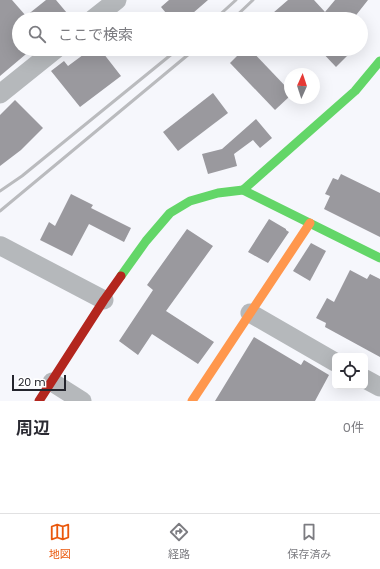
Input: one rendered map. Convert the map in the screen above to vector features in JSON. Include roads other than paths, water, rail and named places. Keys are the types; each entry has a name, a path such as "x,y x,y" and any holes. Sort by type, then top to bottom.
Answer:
{"street":[{"path":"102,12 117,0"},
{"path":"0,94 47,56"},
{"path":"243,190 355,91 380,61"},
{"path":"39,401 104,300 146,241 170,213 190,202 218,192 243,190 380,258"},
{"path":"193,401 310,223"},
{"path":"0,247 1,246 8,249 104,300"},
{"path":"250,313 332,360"},
{"path":"368,381 380,387"},
{"path":"52,382 82,401"}],"railway":[{"path":"223,12 236,0"},
{"path":"240,12 253,0"},
{"path":"0,191 22,176 169,56"},
{"path":"0,211 187,56"}]}
